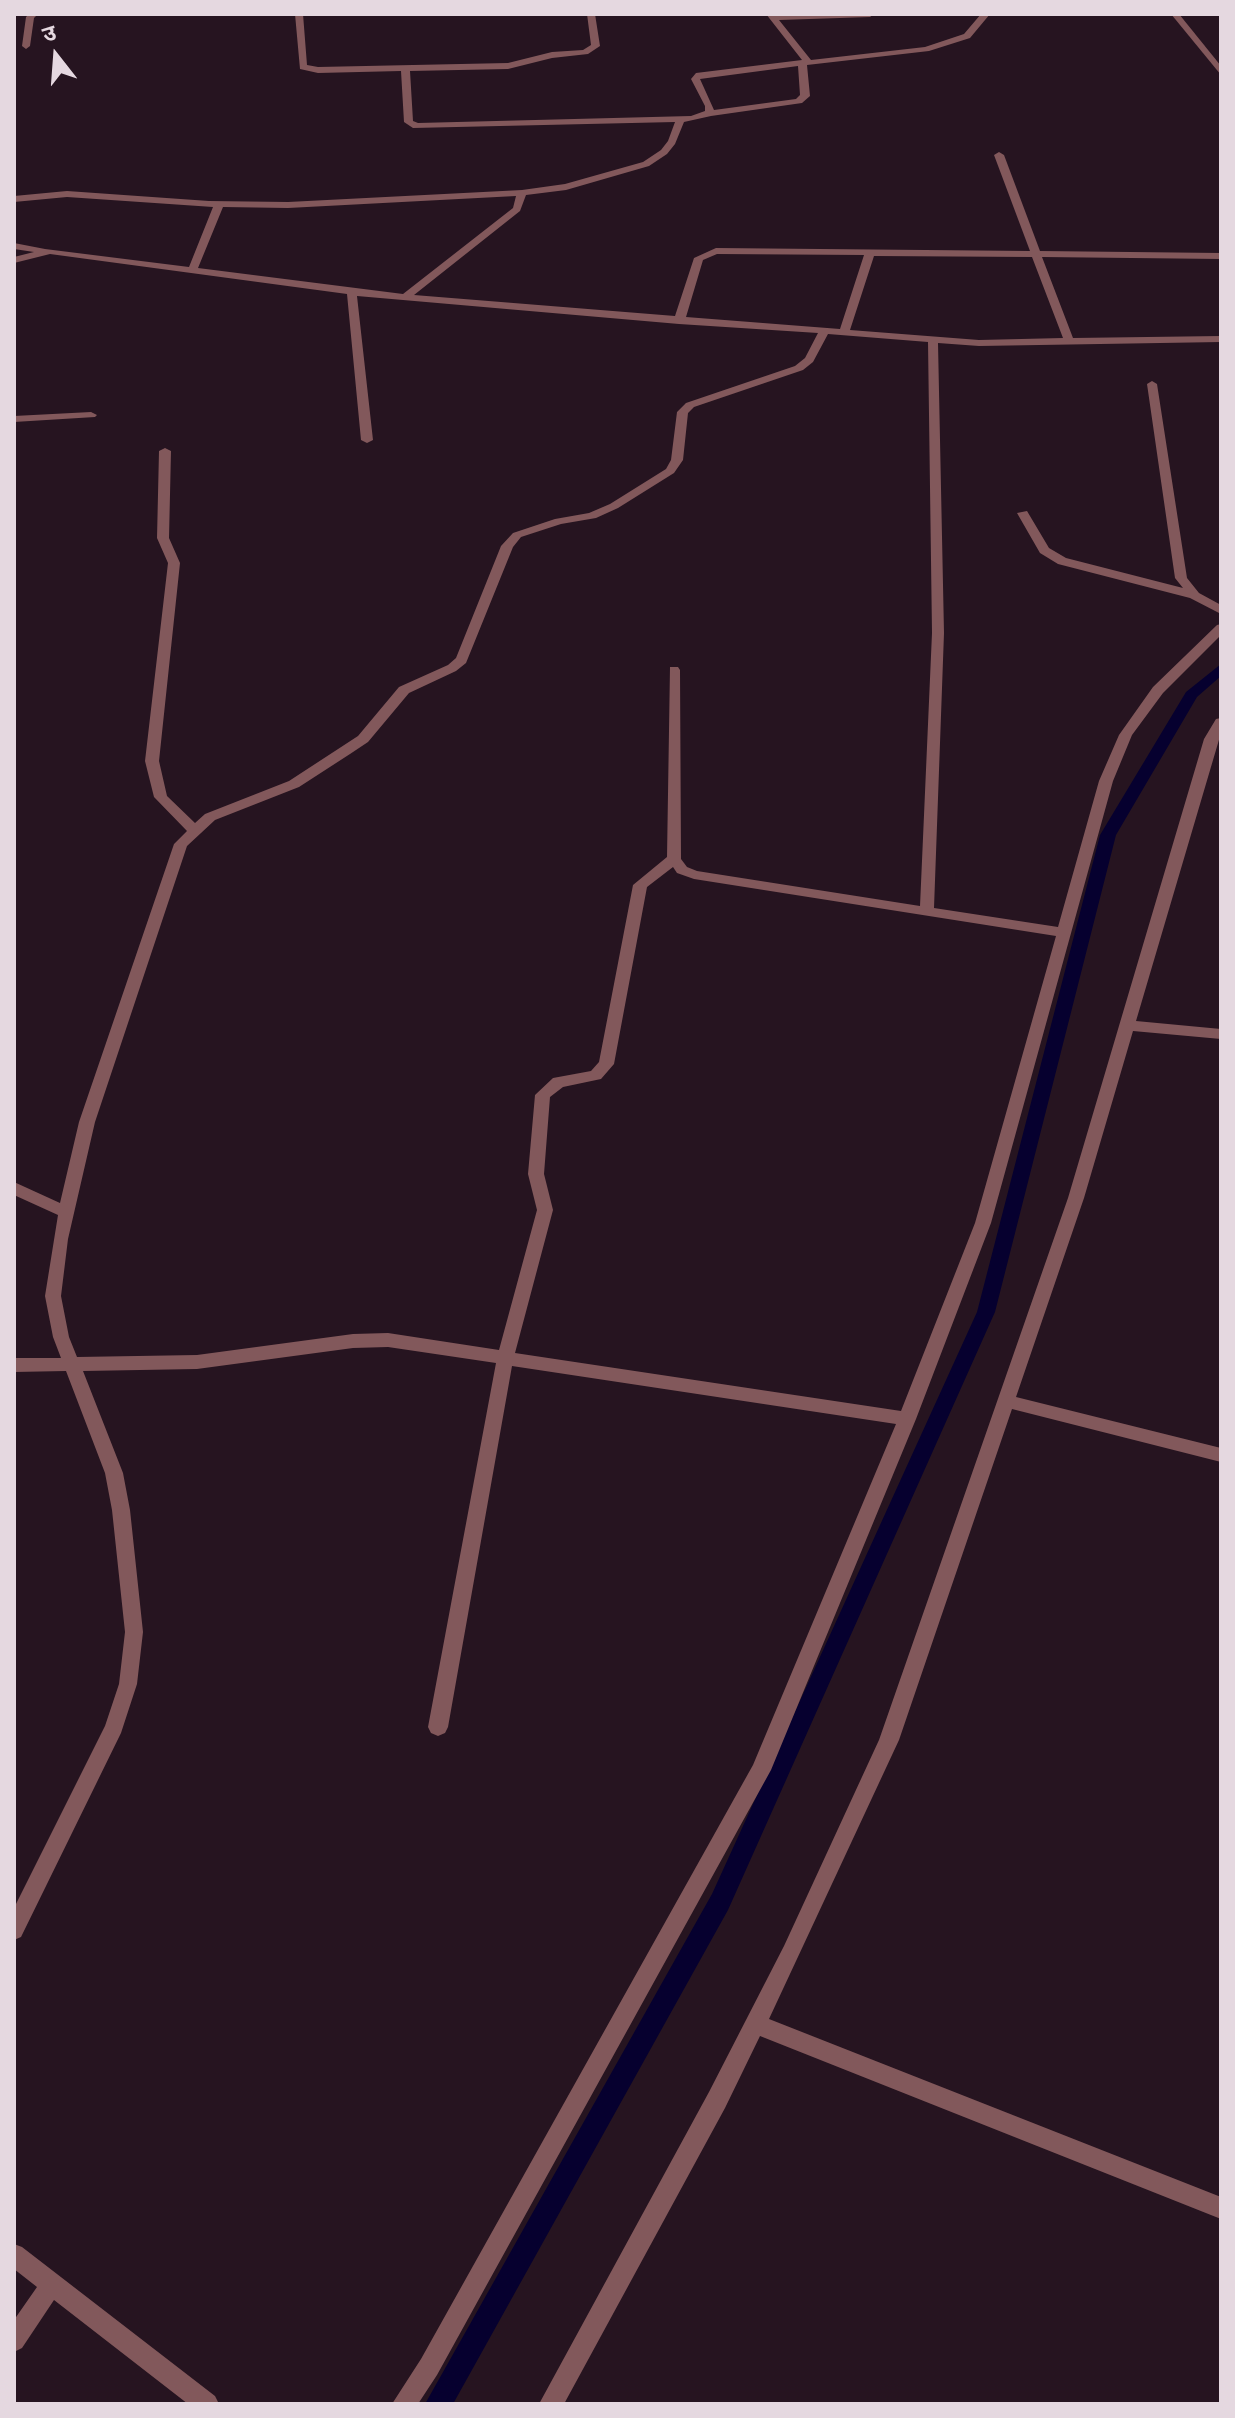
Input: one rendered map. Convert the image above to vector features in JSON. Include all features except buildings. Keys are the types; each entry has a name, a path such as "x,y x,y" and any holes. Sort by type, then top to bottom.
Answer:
{"street":[{"path":"26,46 30,17 34,14"},
{"path":"299,14 303,67 318,70 508,66 552,55 592,50 596,46 591,14"},
{"path":"772,16 870,14"},
{"path":"709,113 710,106 695,79 699,75 926,49 967,36 986,14"},
{"path":"1175,14 1221,72"},
{"path":"405,68 409,122 416,126 692,119 709,113 799,101 805,96 806,63 772,16"},
{"path":"14,199 67,194 219,204 339,205 522,193 566,187 646,164 664,152 680,120"},
{"path":"999,155 1069,341"},
{"path":"404,298 517,209 522,193"},
{"path":"192,271 219,204"},
{"path":"14,246 404,298 679,321 979,343 1221,339"},
{"path":"14,260 50,251"},
{"path":"679,321 699,258 707,253 1221,256"},
{"path":"844,333 869,254"},
{"path":"352,292 367,440"},
{"path":"14,1930 114,1727 128,1684 134,1632 114,1473 61,1337 53,1296 66,1212 97,1092 181,844 210,817 294,784 363,739 404,690 452,668 462,660 507,546 517,535 559,521 592,516 670,471 677,460 683,412 690,405 799,368 809,360 824,332"},
{"path":"927,912 938,633 933,340"},
{"path":"1152,384 1181,578 1195,596"},
{"path":"14,419 91,415"},
{"path":"165,451 163,538 174,563 152,761 161,797 194,830"},
{"path":"1023,513 1035,539 1044,550 1062,561 1195,596 1221,610"},
{"path":"404,2404 429,2367 761,1770 907,1419 983,1223 1106,781 1126,735 1158,690 1221,628"},
{"path":"674,670 674,859 682,870 694,875 1065,933"},
{"path":"551,2404 756,2024 889,1740 1076,1198 1211,739 1221,722"},
{"path":"438,1727 505,1359 545,1210 536,1174 543,1095 558,1082 596,1075 606,1064 640,885 674,859"},
{"path":"1127,1025 1221,1034"},
{"path":"14,1188 66,1212"},
{"path":"14,1365 197,1362 353,1341 388,1340 907,1419"},
{"path":"1006,1401 1221,1455"},
{"path":"756,2024 1221,2208"},
{"path":"14,2255 207,2404"},
{"path":"14,2340 52,2284"}],"waterway":[{"path":"438,2404 720,1902 986,1312 1108,835 1191,695 1221,668"}]}
